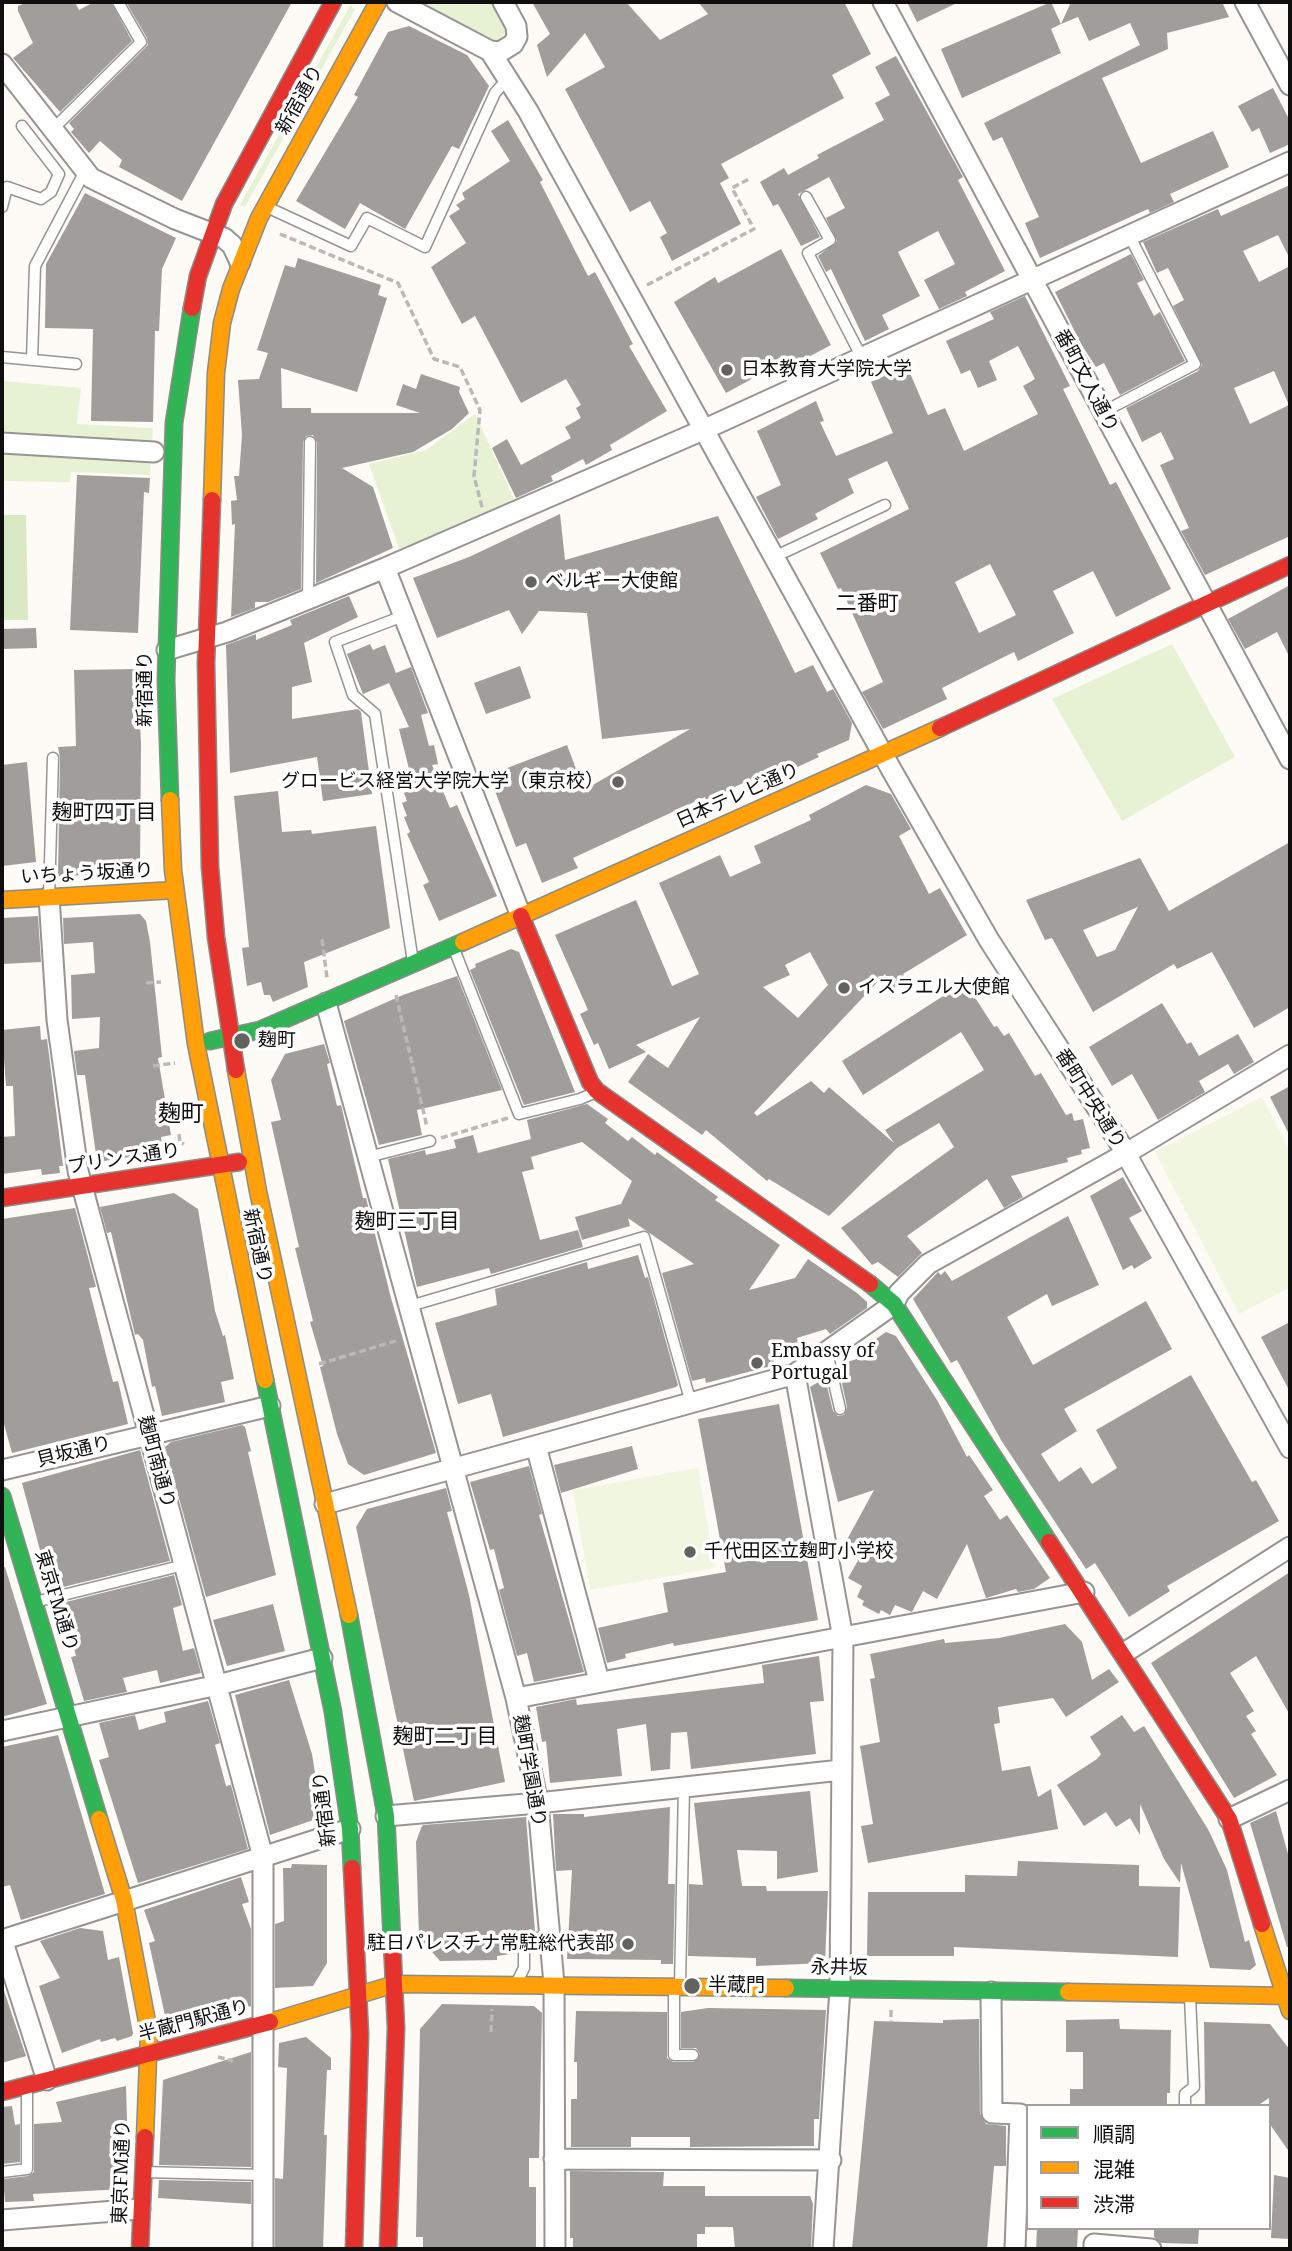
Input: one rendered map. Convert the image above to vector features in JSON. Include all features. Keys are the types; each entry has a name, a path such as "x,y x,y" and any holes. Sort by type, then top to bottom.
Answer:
{"main road":[{"name":"新宿通り","path":"333,2 224,204 209,241 188,317 174,422 167,650 169,793 176,890 196,1044 322,1658 342,1767 350,1829 359,1996 354,2249"},
{"name":"新宿通り","path":"377,2 240,262 222,323 216,373 206,638 210,867 216,937 230,1037 251,1160 370,1719 386,1816 396,1984 388,2249"},
{"name":"日本テレビ通り","path":"196,1044 276,1025 327,1003 413,962 883,754 1290,565"},
{"name":"いちょう坂通り","path":"2,900 176,890"},
{"path":"522,916 590,1082 597,1091 867,1281 894,1304 1124,1653 1229,1819 1290,2011"},
{"name":"プリンス通り","path":"2,1198 251,1160"},
{"name":"東京FM通り","path":"2,1496 124,1900 149,2032 140,2249"},
{"name":"永井坂","path":"396,1984 1287,1995"},
{"name":"半蔵門駅通り","path":"2,2092 265,2024 396,1984"}],"street":[{"path":"397,2 490,51 507,49 517,37 516,26 503,2"},
{"name":"番町文人通り","path":"883,2 1290,759"},
{"path":"1245,2 1290,85"},
{"name":"番町中央通り","path":"490,51 508,78 773,558 989,940 1125,1154 1290,1448"},
{"path":"2,64 85,171 100,184 209,241 232,245 240,262"},
{"path":"167,650 308,601 703,430 1290,162"},
{"path":"2,443 154,452"},
{"path":"384,568 522,916"},
{"name":"麹町南通り","path":"49,897 57,1020 82,1187 263,1857 263,2249"},
{"name":"麹町学園通り","path":"327,1003 516,1698 538,1803 555,1984 555,2249"},
{"path":"325,1504 795,1374 894,1304 899,1293 928,1265 1125,1154 1290,1055"},
{"path":"795,1374 843,1638 840,1988 831,2160 823,2249"},
{"name":"貝坂通り","path":"2,1470 270,1406"},
{"path":"536,1447 599,1681"},
{"path":"1124,1653 1290,1547"},
{"path":"516,1698 1084,1592"},
{"path":"2,1731 218,1685 322,1658"},
{"path":"386,1816 538,1803 841,1770"},
{"path":"1229,1819 1290,1790"},
{"path":"47,2080 2,1940 350,1829"},
{"path":"991,1992 992,2113 1020,2114 1016,2249"},
{"path":"554,2159 831,2160"},
{"path":"2,2220 140,2209"},
{"path":"1094,2249 1094,2244 1150,2249"}],"lane":[{"path":"53,129 141,42 117,2"},
{"path":"264,218 351,246 367,218 425,247 495,93 508,78"},
{"path":"2,207 7,187 41,199 51,192 59,174 22,126"},
{"path":"32,360 35,266 85,171"},
{"path":"806,197 830,240 807,253 861,356"},
{"path":"1102,412 1195,364 1129,235"},
{"path":"2,357 76,364"},
{"path":"308,601 310,442"},
{"path":"773,558 886,505"},
{"path":"403,616 335,642 353,695 375,714 413,962"},
{"path":"49,897 53,758"},
{"path":"453,945 519,1114 580,1099 597,1091"},
{"path":"368,1157 430,1141"},
{"path":"410,1306 644,1237 691,1403"},
{"path":"827,1352 840,1409"},
{"path":"34,1603 184,1565"},
{"path":"684,1787 674,2055 693,2055"},
{"path":"516,1984 524,1968 524,1938 551,1938"},
{"path":"1185,2104 1185,2094 1194,2087 1190,1993"},
{"path":"2,2172 27,2169 27,2086"},
{"path":"142,2172 265,2175"}],"path":[{"path":"647,285 754,229 732,188 749,179"},
{"path":"264,218 398,284 434,359 460,367 480,410 474,476 479,500 489,522"},
{"path":"322,939 328,981"},
{"path":"391,972 430,1141 519,1114"},
{"path":"146,983 167,982"},
{"path":"152,1066 177,1063"},
{"path":"179,1134 184,1144"},
{"path":"317,1364 418,1335"},
{"path":"491,2032 492,2009"},
{"path":"223,2060 233,2061"}],"green space":[{"path":"493,2 506,31 499,42 419,3"},
{"path":"350,6 355,9 245,207 240,205"},
{"path":"2,381 81,388 77,424 153,428 150,475 71,472 70,482 2,481"},
{"path":"475,414 514,499 400,551 369,464 426,450"},
{"path":"2,515 26,515 28,620 2,620"},
{"path":"1172,644 1235,757 1122,821 1052,699"},
{"path":"1262,1097 1290,1152 1290,1287 1239,1314 1155,1152"},
{"path":"698,1468 715,1568 590,1590 573,1490"}],"building":[{"path":"28,2 75,2 79,10 94,2 111,2 132,41 60,112 13,58 33,43 18,11 18,6"},
{"path":"126,2 292,2 182,201 119,167 122,160 100,141 89,153 71,132 74,129 69,123 148,45 147,38"},
{"path":"532,2 626,2 660,40 708,14 698,2 844,2 871,54 832,75 844,98 721,164 729,178 720,183 741,224 672,261 660,237 667,233 650,201 630,212 565,89 605,67 585,33 547,77 537,45 550,34"},
{"path":"907,2 959,2 917,22"},
{"path":"1051,2 1061,24 1051,29 1061,53 962,98 941,49"},
{"path":"1071,2 1222,2 1229,17 1167,33 1168,49 1102,78 1141,163 1213,131 1229,167 1170,194 1174,202 1150,213 1148,209 1040,258 1025,223 1039,217 1002,137 993,141 984,123 1140,45 1130,23 1089,41 1078,17 1061,24"},
{"path":"409,26 467,55 489,86 459,149 452,146 405,229 360,203 345,229 296,201 358,97 354,95 388,32"},
{"path":"896,56 963,177 958,180 1005,271 965,292 967,296 939,309 924,280 955,264 938,231 898,252 920,296 882,315 889,329 865,341 831,269 826,272 818,256 837,241 826,218 845,208 829,177 798,194 820,237 801,246 778,204 773,206 760,182 784,168 788,175 819,158 817,155 884,120 875,103 890,95 875,67"},
{"path":"1273,88 1290,121 1290,144 1270,153 1259,128 1252,132 1238,106"},
{"path":"508,120 543,180 540,182 588,276 595,272 633,344 629,346 667,411 610,445 612,450 586,465 583,459 551,476 553,481 516,498 492,448 507,439 521,465 571,438 565,427 581,418 576,408 581,405 566,379 521,403 475,316 462,324 431,267 466,243 449,216 460,209 456,205 465,199 462,193 510,161 491,131"},
{"path":"1290,185 1290,259 1278,235 1243,251 1259,282 1290,266 1290,536 1205,575 1181,531 1189,528 1160,465 1174,459 1161,432 1142,442 1126,408 1198,371 1202,365 1173,306 1184,300 1168,268 1157,273 1143,242 1218,209 1221,216","holes":["1274,371 1289,405 1250,424 1234,388"]},
{"path":"85,193 176,238 162,269 159,331 155,331 153,422 91,421 93,329 45,328 46,264"},
{"path":"781,249 831,345 784,370 781,363 726,393 674,302 715,277 718,283"},
{"path":"1131,254 1144,280 1137,283 1154,316 1160,312 1185,361 1120,395 1104,363 1096,367 1081,344 1055,292"},
{"path":"298,258 381,285 378,295 387,298 357,392 281,368 282,408 311,408 311,413 420,413 396,405 403,384 416,389 421,374 460,387 459,392 469,413 452,429 413,452 342,468 373,487 393,548 316,583 317,442 313,435 306,436 303,442 301,589 268,602 255,602 255,608 231,617 235,524 232,525 231,501 237,500 234,476 239,476 242,435 238,380 259,379 268,353 257,350 285,265 295,268"},
{"path":"1025,296 1070,386 1063,389 1110,485 1116,482 1171,589 1116,617 1093,571 1053,591 1074,633 1018,661 1014,652 942,688 947,699 883,729 862,692 883,682 841,588 838,589 820,553 909,509 887,461 848,479 854,493 815,514 818,519 778,539 756,497 781,485 757,431 816,401 824,421 820,422 836,456 893,433 871,382 907,366 928,415 945,408 964,451 1038,414 1023,386 1035,379 1018,346 989,361 997,380 978,388 970,370 961,374 946,341 994,319 990,312","holes":["990,564 1016,615 979,633 955,582"]},
{"path":"77,475 150,478 149,493 144,492 138,633 70,630"},
{"path":"560,514 565,560 718,516 795,673 813,665 827,692 833,689 852,723 849,740 817,754 819,757 756,786 752,779 706,800 705,797 573,858 578,868 542,883 526,843 516,847 489,775 567,745 584,790 690,729 602,739 587,613 539,611 522,634 509,610 437,638 413,578 469,557"},
{"path":"1290,585 1290,658 1277,632 1245,649 1228,619"},
{"path":"349,596 358,617 304,643 312,682 292,687 292,719 358,709 361,712 372,794 323,801 317,757 230,773 226,645 256,634 256,640 292,625 290,620"},
{"path":"36,628 37,648 2,649 2,629"},
{"path":"370,644 373,650 385,645 396,673 411,667 428,713 421,715 429,746 434,745 438,764 432,765 450,808 457,805 497,896 439,921 423,885 429,882 407,834 410,832 404,817 407,816 402,803 407,801 404,793 414,789 399,729 409,727 389,683 363,694 347,654"},
{"path":"520,666 531,698 486,714 474,683"},
{"path":"137,669 141,744 140,865 129,865 130,874 58,876 58,747 76,746 74,670"},
{"path":"27,762 36,862 2,866 2,765"},
{"path":"866,785 891,794 911,829 899,836 929,894 940,888 967,935 903,974 907,980 893,989 885,974 754,1113 757,1116 811,1081 824,1093 829,1087 894,1143 885,1130 984,1070 961,1032 863,1095 842,1061 965,982 994,1027 997,1026 1004,1036 1009,1033 1035,1076 1041,1073 1066,1115 1072,1113 1074,1121 1083,1119 1090,1148 1081,1150 1082,1154 1067,1158 1068,1162 1011,1176 1023,1197 1004,1208 987,1179 907,1236 922,1253 898,1277 878,1262 872,1265 841,1228 954,1147 939,1123 897,1148 829,1216 769,1179 767,1181 706,1130 702,1135 628,1082 648,1054 668,1068 700,1017 636,1045 646,1052 609,1069 598,1043 594,1045 580,1014 588,1010 555,935 636,900 672,986 699,974 659,883 720,855 730,877 761,863 754,846 811,820 809,815","holes":["810,952 828,985 798,1018 763,987 790,975 785,965"]},
{"path":"278,791 282,832 311,830 312,834 376,826 390,928 304,962 308,987 273,1002 270,995 264,995 261,982 247,986 242,948 249,947 234,796"},
{"path":"1290,842 1290,1007 1254,1028 1212,952 1177,969 1174,964 1093,1012 1052,938 1045,940 1026,900 1140,858 1169,911","holes":["1138,907 1115,950 1097,957 1083,930"]},
{"path":"140,914 146,921 150,942 162,1057 158,1058 171,1135 161,1137 163,1152 97,1162 85,1075 77,1075 74,1051 99,1048 100,1017 72,1019 71,975 95,973 93,942 64,944 63,918"},
{"path":"38,916 41,962 2,964 2,918"},
{"path":"511,949 519,952 575,1092 524,1105 470,970 476,967 475,964"},
{"path":"457,976 502,1090 417,1110 422,1135 379,1145 344,1021 403,995"},
{"path":"1162,1003 1187,1044 1191,1042 1199,1056 1238,1034 1254,1062 1234,1074 1228,1064 1199,1081 1205,1092 1158,1120 1132,1074 1112,1086 1089,1047"},
{"path":"40,1026 41,1040 47,1039 63,1166 59,1166 60,1173 42,1175 41,1169 2,1174 2,1137 15,1136 13,1086 6,1086 2,1030"},
{"path":"324,1044 337,1106 341,1105 363,1198 366,1198 391,1298 436,1453 364,1475 348,1464 337,1434 320,1367 323,1366 310,1322 313,1321 295,1248 299,1247 271,1122 281,1120 271,1080 285,1054"},
{"path":"1290,1086 1290,1136 1270,1097"},
{"path":"587,1104 608,1119 605,1123 628,1141 632,1137 655,1155 657,1152 718,1197 715,1200 780,1245 749,1290 795,1278 808,1259 857,1293 867,1302 867,1308 830,1334 826,1329 797,1338 798,1343 771,1350 775,1365 706,1383 705,1378 692,1381 662,1273 694,1264 628,1218 630,1226 582,1240 575,1217 621,1204 632,1181 582,1142 531,1157 534,1169 522,1172 540,1240 578,1230 583,1247 491,1274 489,1268 417,1287 388,1159 425,1150 426,1155 456,1148 454,1140 473,1135 478,1153 531,1139 527,1120"},
{"path":"1123,1177 1142,1211 1129,1218 1152,1258 1134,1269 1132,1265 1123,1270 1090,1196"},
{"path":"174,1193 198,1209 215,1311 223,1336 225,1335 234,1379 221,1382 225,1402 162,1416 155,1386 152,1387 143,1340 138,1334 135,1335 111,1232 107,1233 100,1207"},
{"path":"75,1208 96,1287 89,1288 113,1382 118,1381 128,1424 12,1453 2,1417 2,1219"},
{"path":"1068,1216 1099,1285 1052,1306 1047,1294 1007,1317 1033,1365 1146,1301 1172,1349 1064,1409 1077,1431 1041,1454 1059,1482 1081,1467 1092,1484 1117,1468 1096,1430 1191,1375 1252,1482 1256,1480 1279,1521 1167,1586 1170,1591 1129,1617 1095,1563 1086,1569 1001,1440 957,1360 951,1363 913,1299 938,1272 941,1275 945,1271 952,1281"},
{"path":"638,1255 645,1278 648,1277 678,1385 676,1387 503,1437 491,1394 458,1404 435,1323 497,1305 495,1289 587,1262 588,1269"},
{"path":"1290,1322 1290,1392 1261,1337"},
{"path":"886,1332 896,1336 937,1400 967,1457 969,1455 993,1490 984,1496 1000,1520 1007,1515 1050,1578 1034,1589 1018,1592 1016,1589 986,1598 967,1544 937,1599 923,1591 912,1612 895,1605 890,1615 881,1610 879,1614 862,1605 864,1601 857,1597 862,1586 848,1578 860,1557 843,1547 874,1490 838,1502 810,1387 825,1378 833,1411 838,1416 844,1415 847,1407 840,1374 847,1373 844,1363 860,1358 858,1352 872,1347 870,1343"},
{"path":"779,1404 818,1620 674,1646 673,1643 625,1654 626,1658 607,1663 598,1628 668,1612 663,1583 726,1572 698,1419"},
{"path":"242,1425 245,1427 251,1451 248,1452 276,1575 206,1597 165,1447 171,1442"},
{"path":"632,1446 638,1469 561,1493 554,1465"},
{"path":"140,1450 170,1561 59,1588 45,1549 40,1550 22,1483"},
{"path":"529,1466 542,1514 539,1515 584,1672 534,1682 527,1653 517,1656 499,1590 504,1588 494,1549 490,1550 470,1482"},
{"path":"446,1488 452,1511 447,1512 469,1595 505,1782 414,1801 356,1527 367,1509"},
{"path":"5,1567 47,1704 2,1717 2,1568"},
{"path":"1290,1572 1290,1715 1256,1656 1230,1673 1254,1711 1246,1716 1256,1731 1251,1734 1277,1775 1234,1798 1151,1663"},
{"path":"174,1575 182,1605 173,1608 183,1651 194,1648 201,1673 160,1683 157,1670 123,1678 127,1692 84,1701 71,1657 76,1656 62,1603"},
{"path":"273,1604 285,1651 227,1666 213,1620"},
{"path":"1065,1624 1082,1642 1092,1680 1109,1669 1119,1682 1066,1717 1053,1698 998,1707 1000,1723 994,1724 1002,1771 1030,1766 1038,1797 1051,1789 1058,1829 868,1863 861,1826 873,1824 860,1746 880,1742 870,1679 875,1678 870,1654 944,1639 945,1643 999,1638"},
{"path":"819,1656 824,1701 810,1702 816,1754 691,1769 687,1732 671,1733 670,1769 651,1771 646,1724 617,1729 622,1776 550,1783 546,1741 542,1742 536,1707 576,1699 577,1705 764,1683 762,1665"},
{"path":"289,1680 312,1754 322,1817 270,1835 235,1695"},
{"path":"208,1701 220,1743 215,1745 226,1786 231,1785 248,1849 138,1883 99,1760 109,1757 99,1723 135,1715 139,1730 166,1722 164,1712"},
{"path":"1122,1715 1134,1732 1144,1726 1209,1831 1227,1870 1245,1942 1249,1940 1256,1965 1250,1970 1210,1968 1181,1863 1180,1883 1164,1859 1140,1804 1140,1835 1130,1818 1116,1827 1106,1812 1084,1826 1057,1785 1097,1759 1101,1754 1090,1737"},
{"path":"58,1735 105,1894 21,1920 10,1885 2,1887 2,1747"},
{"path":"810,1791 818,1872 777,1879 777,1851 737,1850 742,1886 766,1886 767,1891 828,1891 825,1963 756,1966 756,1958 688,1956 689,1884 703,1885 694,1803"},
{"path":"670,1807 668,1884 675,1884 673,1964 661,1964 661,1960 567,1959 572,1870 556,1871 553,1814 584,1814 584,1817"},
{"path":"1276,1811 1290,1861 1290,1947 1287,1947 1250,1823"},
{"path":"526,1817 535,1931 520,1932 517,1953 497,1956 497,1960 440,1961 419,1937 416,1842 421,1828 423,1825"},
{"path":"1018,1861 1139,1865 1139,1886 1180,1887 1178,1957 954,1947 954,1956 867,1956 868,1892 965,1892 965,1875 1017,1876"},
{"path":"292,1864 327,1865 327,1963 313,1986 275,1988 275,1924 284,1921 283,1868 291,1868"},
{"path":"241,1877 249,1902 242,1904 251,1929 251,2006 174,2026 166,2020 149,1943 155,1941 144,1910"},
{"path":"80,1928 103,1931 108,1960 119,1957 133,2033 132,2036 117,2041 115,2038 101,2042 100,2039 62,2053 39,1986 60,1978 40,1941"},
{"path":"2,1985 26,2056 2,2063"},
{"path":"442,2004 534,2006 542,2013 539,2158 529,2158 529,2187 536,2187 536,2249 423,2249 423,2237 416,2237 420,2029"},
{"path":"708,2008 826,2010 819,2119 814,2119 814,2146 690,2147 690,2137 631,2137 631,2147 571,2147 571,2099 577,2099 577,2062 574,2062 576,2011 667,2012 667,2058 673,2062 693,2062 700,2054 696,2048 681,2048 681,2012"},
{"path":"979,2019 980,2114 986,2124 1006,2126 1006,2166 994,2166 987,2249 852,2249 874,2021 943,2023 943,2020"},
{"path":"1119,2019 1120,2029 1171,2030 1170,2093 1167,2093 1167,2104 1070,2104 1070,2089 1083,2089 1083,2052 1066,2052 1066,2020"},
{"path":"1204,2022 1270,2024 1290,2050 1290,2153 1271,2126 1269,2098 1260,2104 1205,2104"},
{"path":"306,2037 331,2058 331,2070 327,2070 324,2135 327,2135 323,2249 275,2249 275,2178 283,2179 287,2068 278,2067 279,2043"},
{"path":"251,2052 251,2167 159,2165 163,2080"},
{"path":"126,2086 128,2152 123,2189 33,2194 34,2201 5,2202 3,2179 28,2176 34,2172 34,2124 62,2122 56,2102"},
{"path":"12,2106 15,2125 20,2124 20,2162 2,2164 2,2107"},
{"path":"570,2171 664,2172 663,2186 705,2186 705,2196 810,2196 813,2204 811,2249 735,2249 733,2227 705,2227 705,2234 697,2234 697,2249 573,2249 573,2238 570,2238"},
{"path":"1274,2175 1290,2178 1290,2239 1271,2238"},
{"path":"159,2180 251,2182 251,2204 158,2198"},
{"path":"1037,2230 1078,2230 1077,2249 1036,2249"},
{"path":"1154,2230 1199,2230 1198,2244 1161,2243 1154,2237"}],"traffic: fast":[{"path":"170,800 166,680 174,423 192,308"},
{"path":"210,1041 260,1030 463,942"},
{"path":"870,1284 894,1304 1049,1542"},
{"path":"265,1380 333,1712 350,1829 352,1868"},
{"path":"2,1496 99,1819"},
{"path":"349,1615 386,1816 392,1941"},
{"path":"786,1988 1068,1992"}],"traffic: slow":[{"path":"212,500 216,373 222,323 231,289 259,218 378,2"},
{"path":"463,942 940,728"},
{"path":"170,800 173,870 196,1044 265,1380"},
{"path":"2,900 175,890"},
{"path":"236,1070 258,1191 349,1615"},
{"path":"99,1819 124,1900 149,2032 145,2137"},
{"path":"1262,1924 1290,2011"},
{"path":"270,2022 395,1984 786,1988"},
{"path":"1068,1992 1290,1996"}],"traffic: jam":[{"path":"192,308 198,276 224,204 333,2"},
{"path":"212,500 206,663 210,867 216,937 236,1070"},
{"path":"940,728 1290,565"},
{"path":"521,916 590,1082 597,1091 870,1284"},
{"path":"2,1198 239,1162"},
{"path":"1049,1542 1229,1819 1262,1924"},
{"path":"352,1868 360,2034 354,2249"},
{"path":"388,2249 396,2028 392,1941"},
{"path":"2,2092 270,2022"},
{"path":"140,2249 145,2137"}],"place":[{"name":"日本教育大学院大学","path":"727,370"},
{"name":"ベルギー大使館","path":"531,582"},
{"name":"グロービス経営大学院大学（東京校）","path":"618,782"},
{"name":"イスラエル大使館","path":"844,988"},
{"name":"麹町","path":"242,1041"},
{"name":"Embassy of Portugal","path":"757,1363"},
{"name":"千代田区立麹町小学校","path":"690,1552"},
{"name":"駐日パレスチナ常駐総代表部","path":"628,1944"},
{"name":"半蔵門","path":"692,1986"}],"district":[{"name":"二番町","path":"867,604"},
{"name":"麹町四丁目","path":"104,813"},
{"name":"麹町","path":"181,1114"},
{"name":"麹町三丁目","path":"407,1222"},
{"name":"麹町二丁目","path":"445,1737"}]}
